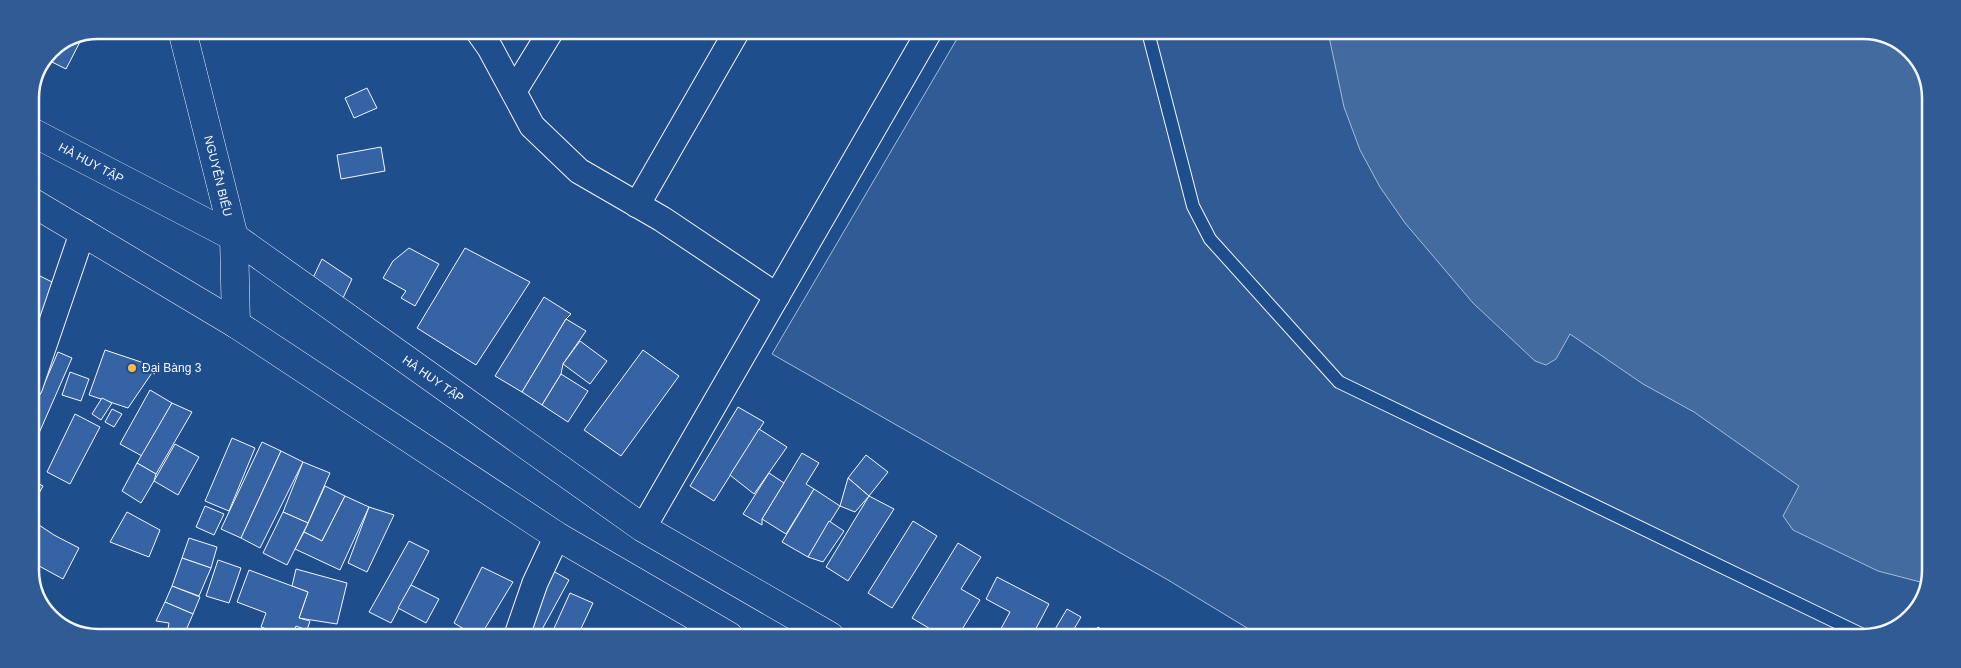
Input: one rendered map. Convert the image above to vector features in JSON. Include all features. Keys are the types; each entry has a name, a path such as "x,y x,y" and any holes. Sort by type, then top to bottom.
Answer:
{"main road":[{"name":"NGUYỄN BIỂU","path":"184,39 234,238 236,324"},
{"name":"HÀ HUY TẬP","path":"39,136 234,238 643,528 818,629"},
{"path":"39,207 83,231 236,324 557,536 717,629"}],"street":[{"path":"484,39 532,126 579,171 662,219 777,296"},
{"path":"514,91 546,39"},
{"path":"638,205 732,39"},
{"path":"643,528 925,39"},
{"path":"39,360 83,231"},
{"path":"519,629 535,583 557,536"}],"lane":[{"path":"1150,39 1193,206 1210,239 1339,382 1849,629"}],"shaded area":[{"path":"957,39 1871,39 1886,43 1902,53 1914,68 1920,83 1922,94 1922,578 1918,593 1908,609 1889,623 1871,629 1249,629 1168,580 772,354"},
{"path":"1329,39 1871,39 1886,43 1902,53 1918,75 1922,94 1921,582 1878,571 1793,530 1783,516 1799,486 1694,412 1643,384 1570,334 1556,359 1546,365 1535,361 1473,303 1405,223 1380,187 1360,150 1344,107"}],"building":[{"path":"80,42 66,69 52,62 65,49"},
{"path":"367,88 377,108 354,118 345,98"},
{"path":"381,147 385,171 341,179 337,155"},
{"path":"409,248 439,264 415,306 401,298 406,291 383,278 393,261"},
{"path":"465,248 530,282 476,365 417,328"},
{"path":"322,259 352,279 343,298 311,282"},
{"path":"39,276 58,285 39,320"},
{"path":"544,297 571,314 566,319 522,392 495,376"},
{"path":"566,319 586,331 563,364 561,374 542,405 522,392"},
{"path":"580,341 607,361 590,384 563,364"},
{"path":"105,350 156,367 128,408 89,395"},
{"path":"643,350 679,376 621,456 584,430"},
{"path":"58,352 72,358 39,433 39,396"},
{"path":"70,372 89,379 81,401 62,395"},
{"path":"561,374 588,391 568,422 542,405"},
{"path":"150,390 172,403 142,456 120,444"},
{"path":"102,398 112,403 101,420 92,414"},
{"path":"172,403 192,412 156,474 137,463"},
{"path":"738,407 764,422 714,501 690,486"},
{"path":"112,409 122,414 114,427 105,422"},
{"path":"75,414 100,427 70,484 47,472"},
{"path":"759,429 787,447 754,494 730,475"},
{"path":"232,438 255,448 229,511 205,501"},
{"path":"262,442 281,451 241,538 221,529"},
{"path":"175,444 199,457 178,495 154,481"},
{"path":"281,451 303,462 260,548 241,538"},
{"path":"802,453 819,463 806,484 814,489 786,534 762,519"},
{"path":"866,455 888,472 869,496 848,478"},
{"path":"303,462 330,473 308,523 283,512"},
{"path":"137,463 156,474 141,503 122,491"},
{"path":"769,473 784,483 762,519 762,525 743,514"},
{"path":"848,478 869,496 855,512 840,506"},
{"path":"39,484 43,486 39,493"},
{"path":"325,486 345,496 322,541 304,532"},
{"path":"814,489 840,506 808,557 782,542"},
{"path":"345,496 369,507 340,570 295,549 304,532 322,541"},
{"path":"869,496 894,509 848,581 826,567"},
{"path":"205,506 224,514 214,535 196,527"},
{"path":"369,507 394,515 367,572 348,563"},
{"path":"127,512 160,530 149,557 110,542"},
{"path":"283,512 308,523 287,565 263,553"},
{"path":"829,521 844,531 823,562 808,557"},
{"path":"913,521 937,536 892,608 868,593"},
{"path":"39,525 79,548 63,579 39,566"},
{"path":"189,538 217,547 211,568 182,558"},
{"path":"409,541 429,551 391,623 369,612"},
{"path":"958,543 981,557 961,589 980,600 962,629 930,629 912,618"},
{"path":"182,558 211,568 199,596 172,586"},
{"path":"218,560 241,568 229,603 206,596"},
{"path":"482,567 513,582 485,629 464,629 454,623"},
{"path":"296,569 347,583 337,624 299,618 308,592 292,586"},
{"path":"249,570 308,592 299,618 310,621 307,629 296,626 295,629 266,629 261,627 266,613 237,602"},
{"path":"553,571 569,580 542,629 526,629 522,627"},
{"path":"997,577 1049,604 1036,629 1001,629 1010,612 986,599"},
{"path":"411,585 439,599 426,623 398,608"},
{"path":"172,586 200,597 193,614 165,602"},
{"path":"570,593 593,603 581,629 554,629"},
{"path":"165,602 193,614 187,629 168,629 169,623 156,621"},
{"path":"1067,609 1081,617 1074,629 1055,629"}],"place":[{"name":"Đại Bàng 3","path":"132,368"}]}
